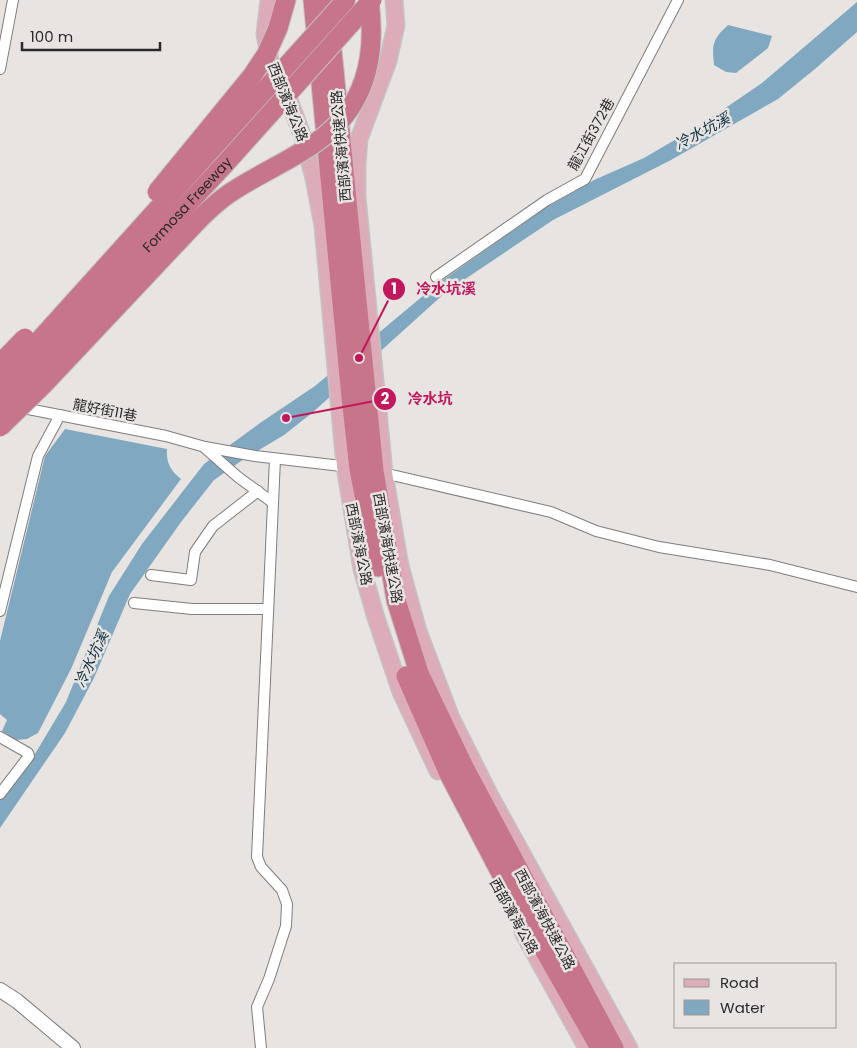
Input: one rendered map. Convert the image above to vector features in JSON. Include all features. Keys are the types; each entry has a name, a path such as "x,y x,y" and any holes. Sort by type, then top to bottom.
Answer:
{"highway":[{"path":"0,364 120,238 252,76 266,55 278,28 286,0"},
{"name":"西部濱海快速公路","path":"313,0 345,402 366,470 396,600 419,674 464,767 614,1048"},
{"name":"西部濱海快速公路","path":"327,0 364,321 369,375 366,470 385,605 406,676 449,774 506,883 600,1048"},
{"name":"Formosa Freeway","path":"0,384 346,0"},
{"path":"0,427 43,385 211,208 231,192 315,144 334,128 349,110 359,94 366,77 372,39 370,0"},
{"name":"Formosa Freeway","path":"0,405 223,166 370,0"}],"main road":[{"name":"西部濱海公路","path":"268,0 265,34 271,66 289,100 304,140 314,178 323,226 340,348"},
{"path":"364,321 357,197 359,139 388,61 396,25 394,0"},
{"name":"西部濱海公路","path":"366,470 362,569 401,692 435,765 587,1048"},
{"path":"366,470 400,566 418,631 451,718 490,796 629,1048"}],"street":[{"path":"0,69 13,0"},
{"name":"龍江街372巷","path":"436,277 547,200 585,179 678,0"},
{"name":"龍好街11巷","path":"0,405 166,436 210,449 366,470 551,512 596,531 658,547 770,565 857,587"},
{"path":"0,611 38,456 60,415"},
{"path":"210,449 235,474 272,502"},
{"path":"261,1048 258,1007 286,926 288,904 282,890 261,867 257,857 275,459"},
{"path":"151,575 191,580 195,552 213,526 258,492"},
{"path":"134,603 192,609 268,609"},
{"path":"0,737 28,753 29,756 0,794"},
{"path":"0,990 25,1007 73,1048"}],"water":[{"path":"857,2 857,32 778,99 671,160 553,220 446,292 312,413 284,435 214,480 181,522 130,594 94,678 65,733 0,828 0,798 32,759 66,702 109,596 142,544 204,464 315,386 436,285 542,210 594,180 644,158 702,124 762,83"},
{"path":"728,25 772,36 768,48 736,73 726,72 714,65 714,43"},
{"path":"65,429 167,449 167,458 170,466 181,479 112,572 71,669 38,733 27,739 16,740 2,731 7,720 0,714 0,641 45,456"}],"place":[{"name":"冷水坑溪","path":"359,358"},
{"name":"冷水坑","path":"286,418"}]}
